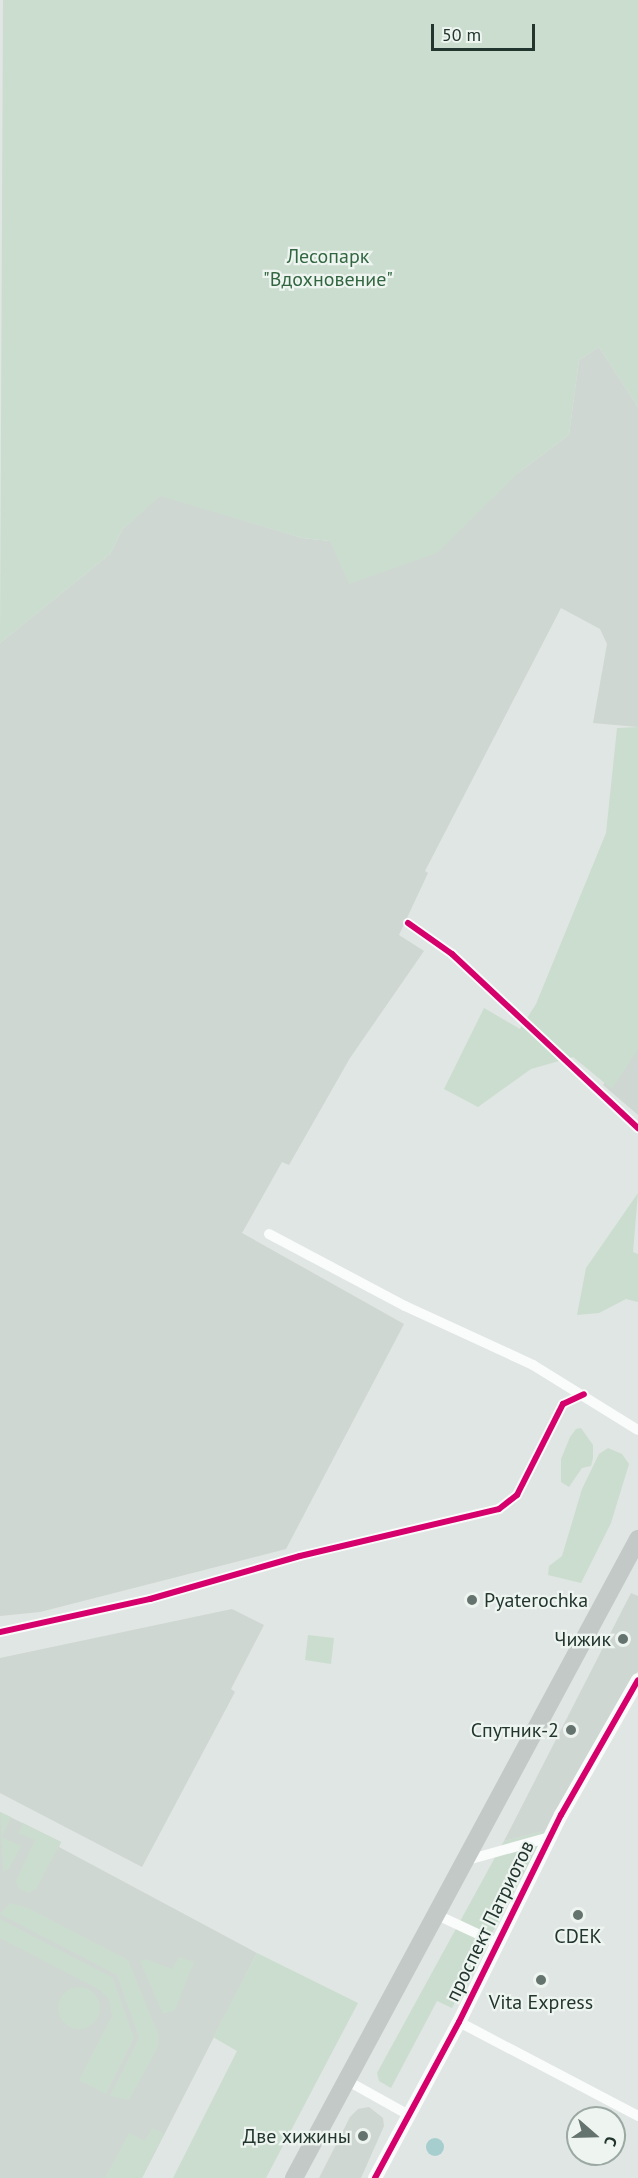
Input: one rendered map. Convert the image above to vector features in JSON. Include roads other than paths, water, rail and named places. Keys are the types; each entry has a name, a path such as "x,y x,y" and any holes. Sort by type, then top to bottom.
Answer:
{"highway":[{"path":"294,2178 638,1539"}],"street":[{"path":"408,923 452,954 638,1128"},
{"path":"269,1234 584,1394 638,1430"},
{"path":"0,1632 150,1599 300,1556 500,1509 517,1495 562,1404 584,1394"},
{"name":"проспект Патриотов","path":"375,2178 459,2022 550,1837 638,1680"},
{"path":"464,1861 550,1837"},
{"path":"435,1914 498,1943"},
{"path":"459,2022 638,2116"},
{"path":"346,2080 408,2115"}],"water":[{"path":"435,2138 441,2141 444,2147 441,2153 435,2156 429,2153 426,2147 429,2141"}],"place":[{"name":"Pyaterochka","path":"472,1600"},
{"name":"Чижик","path":"623,1639"},
{"name":"Спутник-2","path":"571,1730"},
{"name":"CDEK","path":"578,1915"},
{"name":"Vita Express","path":"541,1980"},
{"name":"Две хижины","path":"363,2136"}],"park label":[{"name":"Лесопарк \"Вдохновение\"","path":"328,268"}]}
